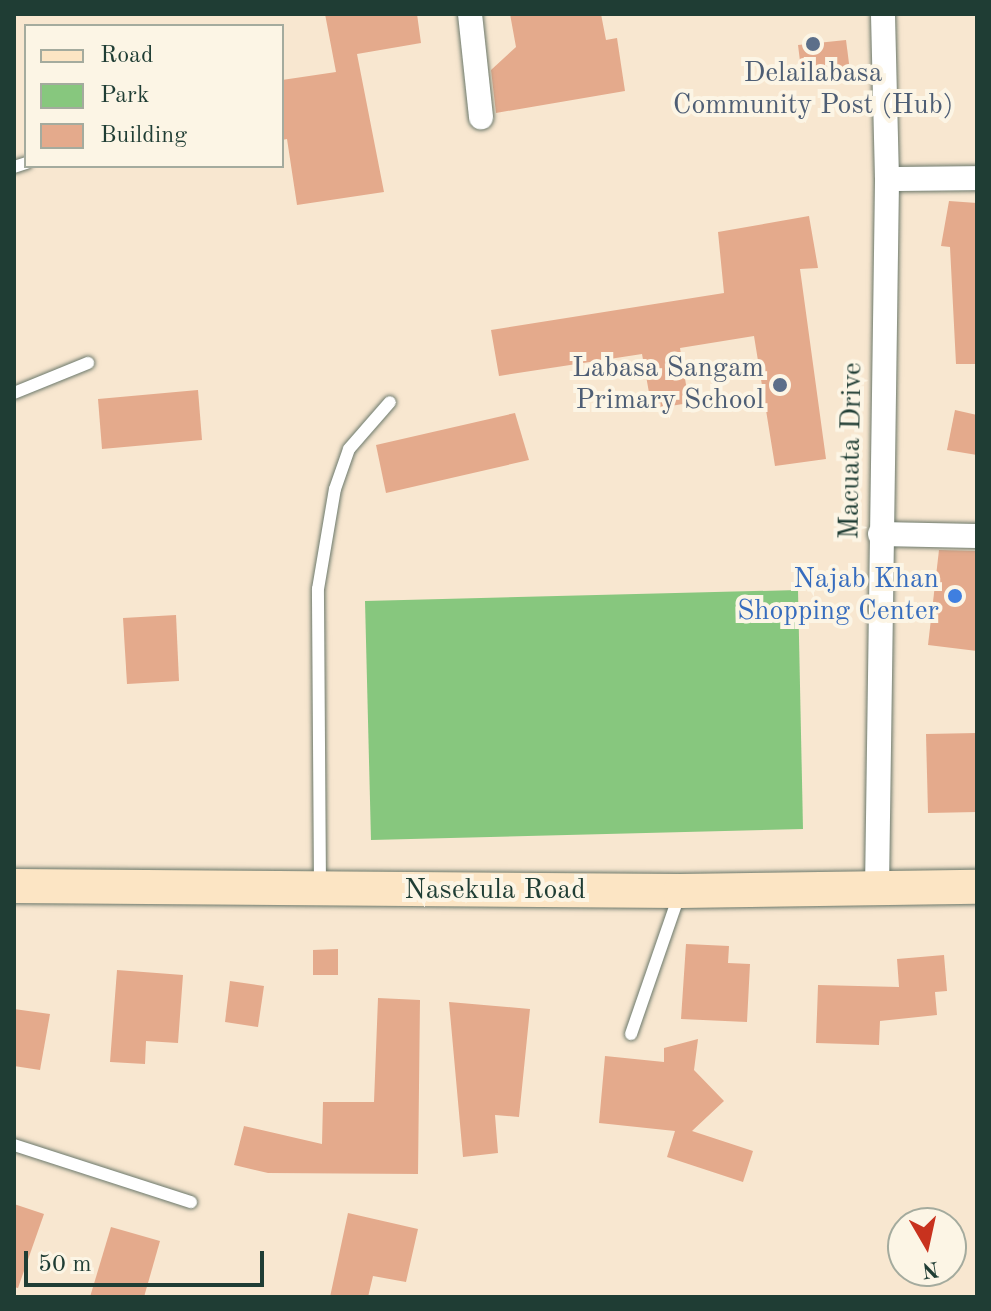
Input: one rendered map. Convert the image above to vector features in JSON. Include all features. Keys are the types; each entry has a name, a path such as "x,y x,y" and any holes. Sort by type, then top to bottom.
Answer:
{"main road":[{"name":"Nasekula Road","path":"14,886 320,891 977,887"}],"street":[{"path":"470,14 481,117"},
{"name":"Macuata Drive","path":"877,889 887,179 883,14"},
{"path":"887,179 977,178"},
{"path":"880,534 977,536"}],"lane":[{"path":"14,393 88,363"},
{"path":"320,891 318,589 335,489 349,449 390,402"},
{"path":"631,1034 680,891"},
{"path":"14,1145 191,1202"}],"green space":[{"path":"798,590 803,829 371,840 365,601"}],"building":[{"path":"325,14 417,14 421,43 357,54 384,192 297,205 287,139 284,140 284,80 336,72"},
{"path":"510,14 601,14 606,40 617,38 625,91 496,113 491,70 516,47"},
{"path":"846,40 851,79 803,85 798,45"},
{"path":"949,201 977,203 977,364 956,364 950,247 941,246"},
{"path":"809,216 818,268 800,269 826,459 775,466 754,336 680,348 689,403 652,409 642,354 499,376 491,330 724,293 718,232"},
{"path":"198,390 202,440 102,449 98,399"},
{"path":"955,410 977,415 977,455 947,450"},
{"path":"515,413 529,460 386,493 376,445"},
{"name":"Najab Khan Shopping Center","path":"939,550 977,551 977,651 928,645"},
{"path":"176,615 179,681 127,684 123,618"},
{"path":"977,733 977,812 928,813 926,734"},
{"path":"686,944 729,946 728,963 750,964 747,1022 681,1019"},
{"path":"338,949 338,975 313,975 313,950"},
{"path":"944,955 947,991 935,992 937,1015 880,1021 879,1045 816,1043 818,985 899,987 897,959"},
{"path":"117,970 183,975 178,1043 146,1041 145,1064 110,1062"},
{"path":"230,981 264,986 258,1027 225,1022"},
{"path":"378,998 420,1000 418,1174 268,1173 234,1165 244,1126 322,1144 323,1102 374,1102"},
{"path":"449,1002 530,1009 519,1117 495,1115 498,1153 463,1157"},
{"path":"14,1009 50,1014 40,1070 14,1066"},
{"path":"698,1039 694,1070 724,1101 692,1131 753,1151 743,1182 667,1157 675,1131 599,1123 605,1056 664,1062 664,1048"},
{"path":"14,1204 44,1214 18,1288 14,1287"},
{"path":"348,1213 418,1229 406,1282 373,1276 368,1297 330,1297"},
{"path":"111,1227 160,1241 144,1297 90,1297"}],"place":[{"name":"Delailabasa Community Post (Hub)","path":"813,44"},
{"name":"Labasa Sangam Primary School","path":"780,385"},
{"name":"Najab Khan Shopping Center","path":"955,596"}]}
